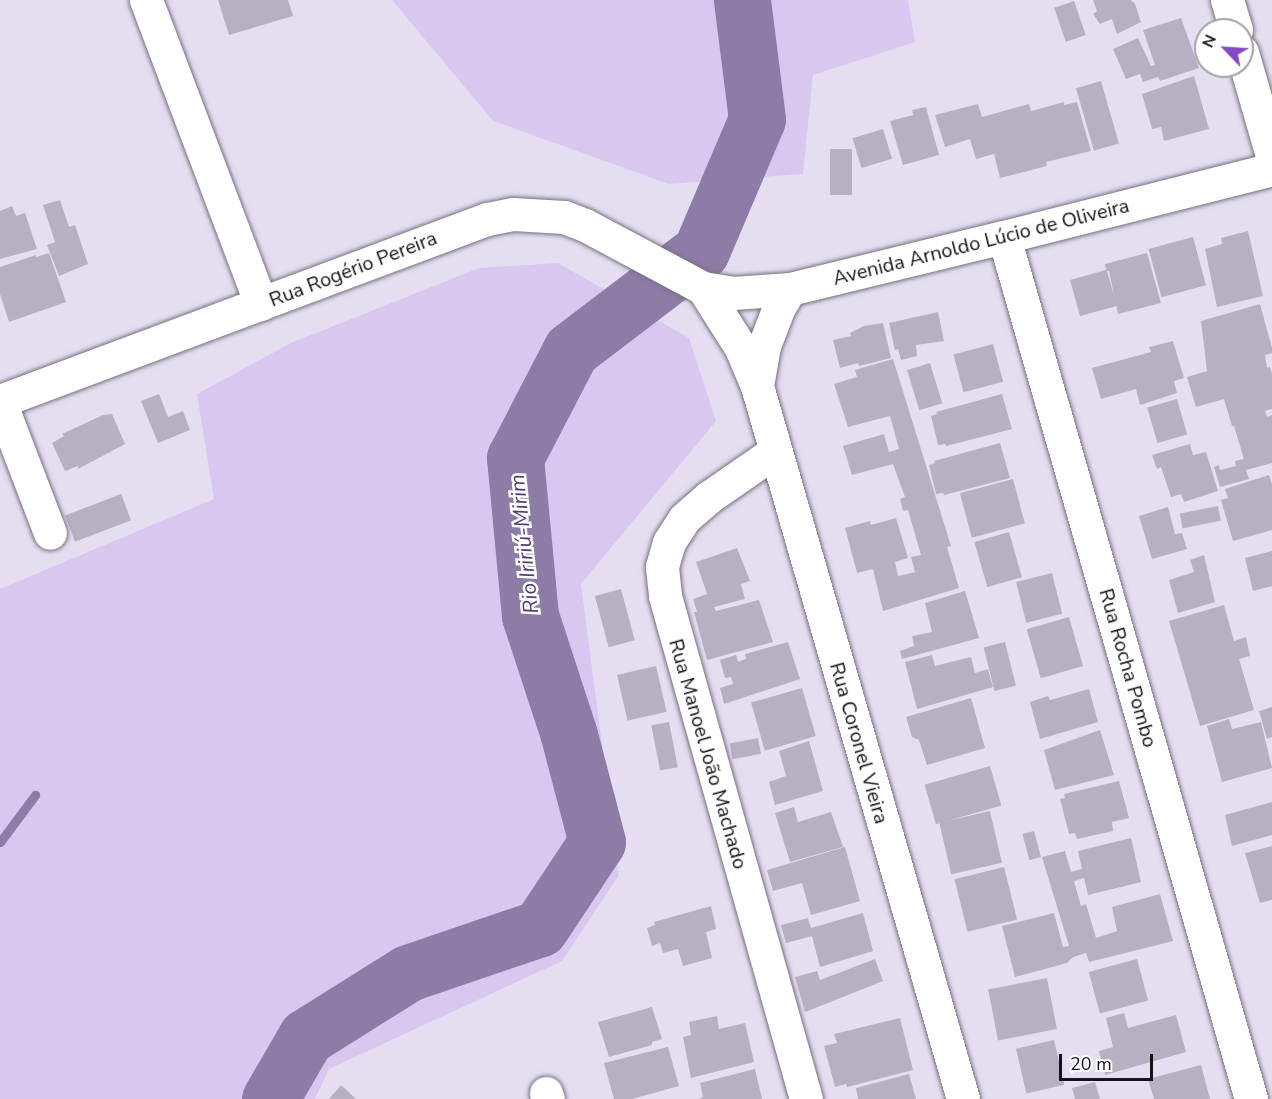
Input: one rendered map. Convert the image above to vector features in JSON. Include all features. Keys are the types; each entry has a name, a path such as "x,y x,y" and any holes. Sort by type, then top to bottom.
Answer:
{"street":[{"path":"146,0 261,304"},
{"path":"1227,0 1232,18"},
{"path":"1250,78 1272,156"},
{"name":"Avenida Arnoldo Lúcio de Oliveira","path":"700,286 733,293 790,289 1272,169"},
{"name":"Rua Rogério Pereira","path":"0,401 487,219 513,214 564,217 619,242 700,286"},
{"name":"Rua Rocha Pombo","path":"1004,237 1251,1099"},
{"name":"Rua Coronel Vieira","path":"700,286 741,348 757,386 774,452 963,1099"},
{"path":"757,386 764,345 775,316 790,289"},
{"path":"0,401 50,533"},
{"name":"Rua Manoel João Machado","path":"774,452 709,497 684,519 669,542 662,567 665,596 806,1099"}],"shaded area":[{"path":"392,0 908,0 915,42 813,75 803,174 669,184 493,121"},
{"path":"558,263 689,338 716,421 581,584 619,875 562,961 329,1069 315,1099 0,1099 0,589 214,499 197,394 291,343 479,268"}],"building":[{"path":"218,0 288,0 293,16 229,35"},
{"path":"1093,0 1131,0 1135,4 1141,22 1117,34 1112,19 1100,24 1093,14 1097,11"},
{"path":"1074,1 1086,35 1066,42 1054,8"},
{"path":"1181,18 1194,54 1194,70 1160,81 1158,77 1143,82 1140,74 1126,79 1113,49 1138,38 1151,66 1155,65 1143,30"},
{"path":"1194,76 1209,129 1164,141 1161,127 1152,129 1142,94"},
{"path":"1101,81 1119,143 1094,151 1076,88"},
{"path":"1064,102 1064,105 1077,102 1091,151 1046,162 1047,166 1000,178 994,154 976,159 970,139 945,147 935,115 978,104 982,117 1029,104 1031,111"},
{"path":"926,107 939,155 903,165 890,121 913,115 912,110"},
{"path":"883,129 892,159 861,168 852,138"},
{"path":"830,149 852,149 852,195 830,195"},
{"path":"60,200 69,227 75,225 88,264 59,276 47,245 55,242 43,205"},
{"path":"12,206 16,216 25,213 37,249 0,259 0,211"},
{"path":"1248,231 1263,296 1217,307 1205,249 1222,244 1221,238"},
{"path":"1193,237 1206,285 1162,297 1149,249"},
{"path":"49,253 66,302 9,322 0,294 0,267"},
{"path":"1147,253 1161,303 1118,314 1116,306 1080,316 1070,280 1106,270 1105,264","holes":["1107,271 1109,271 1114,297"]},
{"path":"1260,304 1272,348 1272,353 1265,355 1267,368 1270,367 1272,374 1272,409 1265,411 1267,417 1272,415 1272,463 1246,470 1249,479 1220,487 1214,467 1219,465 1220,470 1236,466 1235,461 1244,459 1224,399 1196,407 1187,377 1207,371 1201,321"},
{"path":"938,312 944,341 916,345 917,356 901,360 898,349 895,350 889,323"},
{"path":"883,323 891,358 840,368 833,340 851,336 850,333 864,326"},
{"path":"1173,341 1184,378 1174,381 1177,393 1140,405 1136,389 1101,399 1092,368 1151,352 1149,347"},
{"path":"993,344 1003,382 963,392 953,355"},
{"path":"893,359 951,546 947,547 959,588 883,611 873,569 857,573 845,528 870,521 871,525 896,518 908,558 895,562 898,576 915,572 911,557 921,555 908,510 903,511 900,499 905,497 893,464 852,475 843,446 884,434 889,452 899,449 890,416 848,427 834,384 857,377 855,370"},
{"path":"930,363 942,403 919,410 907,370"},
{"path":"159,394 168,417 183,411 190,430 158,443 141,401"},
{"path":"1002,394 1012,429 946,446 945,444 938,445 931,416 937,414 936,412"},
{"path":"1177,399 1187,435 1157,443 1147,408"},
{"path":"112,414 125,444 78,469 78,466 65,471 52,443 64,436 62,434 103,415"},
{"path":"1000,443 1010,478 944,495 943,493 936,494 929,465 935,463 934,461"},
{"path":"1190,444 1193,455 1206,452 1218,491 1184,502 1181,494 1171,497 1161,467 1157,469 1152,455"},
{"path":"1269,475 1272,484 1272,530 1233,541 1221,500 1228,498 1225,489"},
{"path":"1013,479 1025,523 972,538 960,493"},
{"path":"121,494 131,520 75,542 65,516"},
{"path":"1218,506 1221,521 1183,528 1180,513"},
{"path":"1168,507 1175,534 1182,533 1187,549 1152,559 1139,516"},
{"path":"1009,532 1022,577 987,587 974,542"},
{"path":"737,548 750,581 741,584 745,599 714,607 716,611 759,600 773,642 707,660 694,612 697,612 693,599 707,594 696,562"},
{"path":"1272,551 1272,586 1253,591 1245,558"},
{"path":"1204,555 1215,602 1178,613 1169,580 1194,572 1190,560"},
{"path":"1052,573 1062,614 1026,623 1016,582"},
{"path":"621,589 635,640 609,647 595,596"},
{"path":"965,591 979,638 902,659 900,651 914,646 912,636 932,632 925,603"},
{"path":"1224,605 1234,641 1246,637 1250,656 1239,659 1254,710 1200,726 1169,621"},
{"path":"1069,617 1083,666 1041,678 1027,629"},
{"path":"788,642 800,679 724,704 720,688 733,684 731,677 725,678 720,660 736,655 738,662 746,659 745,654"},
{"path":"1005,642 1016,686 995,691 984,647"},
{"path":"932,655 935,666 971,657 975,673 988,669 993,687 917,709 905,662"},
{"path":"656,666 667,712 628,721 617,675"},
{"path":"802,688 816,736 765,751 751,703"},
{"path":"1089,689 1098,722 1040,739 1030,702 1048,696 1050,700"},
{"path":"971,698 985,748 927,765 919,740 912,737 906,717"},
{"path":"1272,707 1272,737 1267,739 1259,711"},
{"path":"1229,719 1232,729 1261,722 1272,768 1222,782 1207,726"},
{"path":"669,722 678,767 660,771 651,725"},
{"path":"1100,730 1114,775 1055,790 1044,750"},
{"path":"758,738 761,754 733,759 730,744"},
{"path":"809,741 823,791 775,805 769,782 786,776 779,751"},
{"path":"990,766 1001,805 936,824 925,785"},
{"path":"1119,781 1129,818 1112,822 1113,831 1077,839 1075,833 1069,834 1060,799 1065,798 1064,794"},
{"path":"1272,802 1272,835 1232,846 1225,815"},
{"path":"794,807 798,822 831,812 843,847 790,862 775,813"},
{"path":"990,811 1002,863 951,874 939,823"},
{"path":"1034,831 1041,857 1029,860 1022,834"},
{"path":"1131,838 1141,882 1088,895 1084,878 1074,881 1081,906 1086,904 1096,938 1117,931 1112,907 1160,894 1173,941 1089,962 1086,953 1073,957 1067,963 1015,977 1002,926 1054,913 1063,947 1069,946 1042,857 1065,851 1071,872 1082,869 1078,851"},
{"path":"1272,846 1272,900 1260,903 1245,853"},
{"path":"845,847 860,901 811,915 802,883 773,891 767,870"},
{"path":"1004,867 1017,919 968,932 955,879"},
{"path":"711,906 716,929 706,932 712,958 683,966 678,949 663,953 660,943 652,946 647,928 655,925 654,922"},
{"path":"863,913 873,951 820,967 812,936 786,943 781,925 808,918 811,928"},
{"path":"875,959 883,981 805,1012 795,977 817,971 820,980"},
{"path":"1137,959 1148,1001 1100,1013 1089,972"},
{"path":"1047,978 1057,1029 998,1040 988,989"},
{"path":"652,1007 662,1039 652,1042 652,1045 609,1057 598,1022"},
{"path":"1124,1013 1128,1028 1176,1015 1186,1052 1105,1075 1099,1051 1113,1047 1106,1018"},
{"path":"717,1016 719,1029 745,1023 754,1062 691,1078 683,1037 691,1035 689,1022"},
{"path":"900,1018 913,1070 847,1087 846,1084 835,1087 824,1046 837,1043 834,1034"},
{"path":"1054,1040 1064,1085 1026,1094 1016,1049"},
{"path":"668,1047 679,1086 632,1099 614,1099 604,1063"},
{"path":"1201,1065 1210,1099 1154,1099 1148,1079"},
{"path":"755,1069 762,1099 699,1099 703,1097 700,1083"},
{"path":"909,1074 916,1099 858,1099 856,1088"},
{"path":"1095,1082 1100,1099 1075,1099 1072,1088"},
{"path":"341,1085 356,1099 329,1099"}],"waterway":[{"name":"Rio Iririú-Mirim","path":"270,1099 306,1037 408,973 540,928 597,842 569,735 530,616 515,458 571,350 701,251 757,119 742,0"},
{"path":"0,842 35,795"}]}
